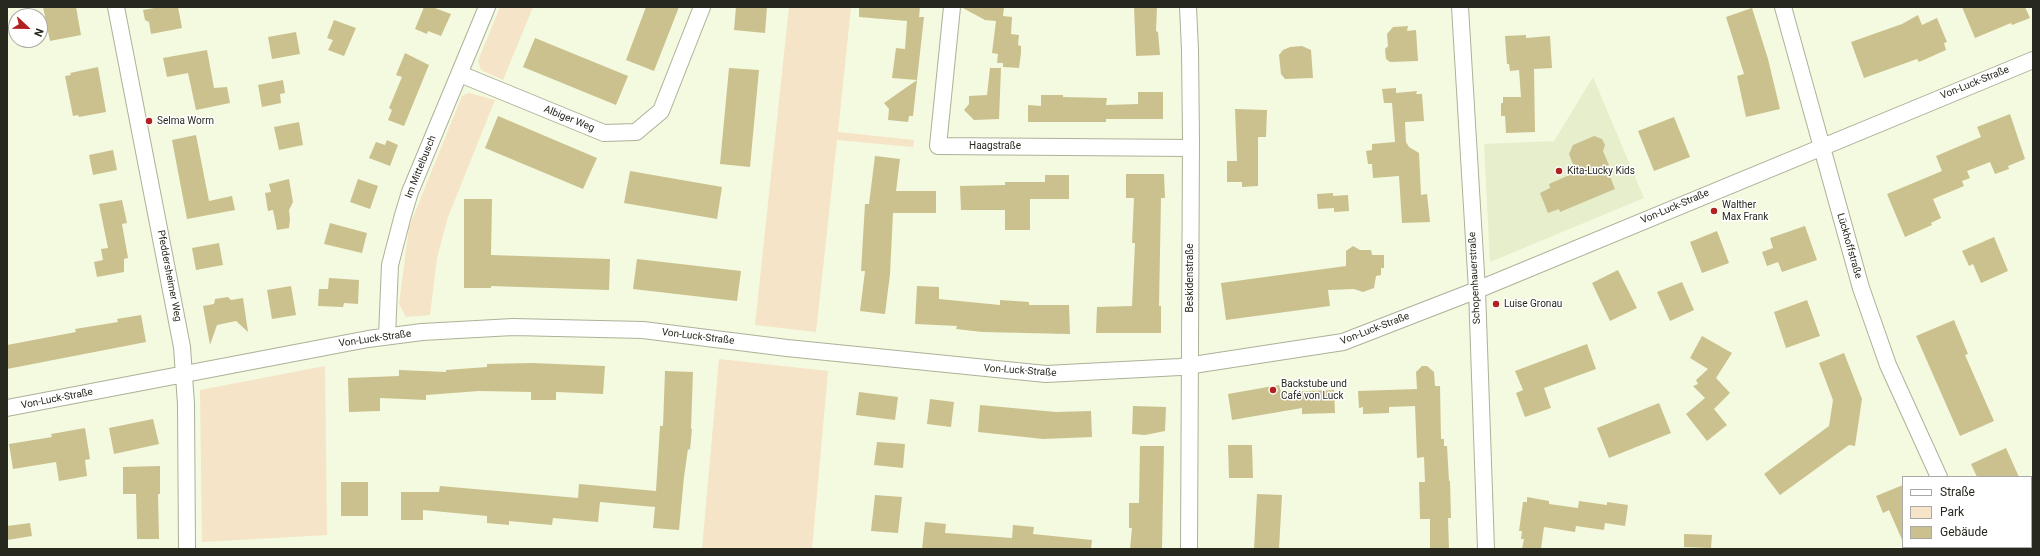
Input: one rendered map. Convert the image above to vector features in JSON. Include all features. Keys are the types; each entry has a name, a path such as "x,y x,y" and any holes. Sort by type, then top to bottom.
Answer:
{"street":[{"name":"Pfeddersheimer Weg","path":"116,7 182,347 185,374 187,549"},
{"name":"Im Mittelbusch","path":"387,336 390,265 396,238 410,192 487,7"},
{"name":"Albiger Weg","path":"460,74 604,133 636,132 661,111 702,7"},
{"name":"Haagstraße","path":"952,7 938,146 1191,148"},
{"name":"Beskidenstraße","path":"1188,7 1191,148 1189,549"},
{"name":"Schopenhauerstraße","path":"1460,7 1477,290 1486,549"},
{"name":"Lückhoffstraße","path":"1783,7 1861,288 1888,365 1939,476"},
{"name":"Von-Luck-Straße","path":"7,408 311,348 387,336 505,327 564,327 643,330 793,349 1046,374 1190,366 1343,342 1477,290 2033,60"}],"shaded area":[{"name":"Kita-Lucky Kids","path":"1593,77 1644,198 1490,262 1484,144 1554,141"}],"green space":[{"path":"500,7 533,7 503,80 481,70 478,61"},
{"path":"789,7 851,7 838,132 914,140 913,147 837,140 816,332 755,325"},
{"path":"469,93 495,100 448,217 437,258 430,315 406,317 399,304 409,227 462,96"},
{"path":"719,359 828,371 812,549 702,549"},
{"path":"325,366 327,535 202,542 200,390"}],"building":[{"path":"76,7 81,35 50,41 48,31 48,8 43,8"},
{"path":"160,7 178,7 182,28 151,34 149,22 145,20 143,10"},
{"path":"424,7 432,7 451,14 441,36 428,31 427,34 415,29"},
{"path":"646,7 679,7 654,71 626,60"},
{"path":"736,7 767,7 765,33 734,30"},
{"path":"859,7 920,7 919,17 924,17 917,80 892,78 896,48 905,49 907,21 859,17"},
{"path":"961,7 1004,7 1003,16 1012,17 1011,34 1019,35 1018,45 1021,46 1021,53 1019,68 1003,67 1003,63 997,63 998,54 992,53 996,21 985,20"},
{"path":"1134,7 1157,7 1156,31 1158,32 1160,55 1136,56"},
{"path":"1962,7 2025,7 2030,18 2012,25 2011,23 1975,38"},
{"path":"1752,8 1768,59 1780,109 1746,117 1737,76 1744,74 1726,17"},
{"path":"1918,15 1922,25 1937,18 1947,42 1944,43 1946,50 1919,62 1917,59 1864,78 1851,42 1902,24"},
{"path":"334,20 356,28 344,56 328,50 333,40 327,38"},
{"path":"1408,26 1407,31 1416,30 1418,61 1390,62 1386,59 1385,49 1388,46 1387,34 1393,27"},
{"path":"296,32 300,54 272,59 268,37"},
{"path":"1526,35 1526,38 1550,36 1552,68 1534,69 1535,132 1506,133 1505,116 1501,116 1501,103 1503,103 1503,97 1521,97 1519,70 1510,71 1509,64 1507,64 1505,36"},
{"path":"535,38 628,76 616,105 523,67"},
{"path":"1302,46 1311,50 1313,78 1285,79 1281,74 1279,55 1283,50 1290,47"},
{"path":"207,50 214,88 227,87 230,103 196,110 188,73 167,77 163,58"},
{"path":"405,53 429,65 404,126 388,120 392,110 389,108 402,77 396,75"},
{"path":"98,67 106,112 79,117 78,115 73,116 65,76 71,75 70,73"},
{"path":"729,68 759,70 750,167 720,164"},
{"path":"990,68 1001,68 999,119 974,120 964,110 969,104 969,96 987,95"},
{"path":"283,80 285,93 280,94 281,103 262,107 258,85"},
{"path":"917,80 913,116 909,116 908,122 888,120 889,109 884,103"},
{"path":"1396,88 1396,93 1417,91 1416,94 1422,94 1424,121 1405,122 1406,142 1409,147 1419,153 1421,195 1427,194 1430,222 1402,223 1399,176 1373,178 1372,164 1368,164 1366,151 1372,150 1372,144 1395,142 1392,103 1384,103 1382,89"},
{"path":"1138,92 1163,92 1163,119 1106,119 1106,122 1028,122 1028,105 1041,106 1041,95 1107,98 1106,105 1138,104"},
{"path":"1235,109 1267,110 1266,137 1258,137 1258,186 1242,187 1242,182 1227,182 1227,161 1237,161"},
{"path":"2010,114 2025,159 2008,166 2009,169 1995,174 1990,162 1967,171 1970,178 1962,181 1964,186 1933,199 1941,218 1931,223 1932,225 1905,237 1887,194 1942,171 1936,156 1981,137 1977,127"},
{"path":"498,116 597,158 583,189 485,148"},
{"path":"1674,117 1690,157 1654,171 1638,131"},
{"path":"299,122 303,145 279,150 274,127"},
{"path":"196,135 209,201 232,196 235,210 187,219 172,140"},
{"path":"1594,136 1602,139 1605,145 1603,151 1609,165 1606,166 1615,189 1560,212 1559,209 1548,213 1540,193 1550,188 1549,184 1576,172 1569,154 1573,145"},
{"path":"387,140 398,145 390,166 369,158 376,142 385,145"},
{"path":"113,150 117,170 93,175 89,155"},
{"path":"875,156 900,159 896,191 936,191 936,213 893,213 890,274 885,314 860,311 865,271 861,271 865,204 869,204"},
{"path":"630,171 722,187 717,219 624,203"},
{"path":"1126,174 1164,174 1165,198 1161,198 1159,306 1161,306 1161,333 1096,333 1097,307 1132,306 1135,243 1132,243 1134,198 1126,198"},
{"path":"1045,175 1069,175 1069,199 1030,199 1030,230 1005,230 1005,210 961,210 960,186 1005,185 1005,182 1045,182"},
{"path":"289,179 293,202 289,210 289,228 277,230 273,210 268,211 265,193 271,192 269,184"},
{"path":"358,179 378,186 370,209 350,202"},
{"path":"1333,193 1333,196 1348,195 1349,211 1334,212 1334,208 1318,209 1317,194"},
{"path":"464,199 492,199 491,255 610,259 609,290 491,286 491,288 464,288"},
{"path":"122,200 127,223 122,224 128,258 124,259 124,272 97,277 94,262 103,260 101,249 108,248 99,204"},
{"path":"330,223 367,233 362,253 324,244"},
{"path":"1805,226 1817,260 1782,272 1778,262 1767,266 1762,252 1773,248 1770,238"},
{"path":"1717,231 1729,263 1702,273 1690,242"},
{"path":"1994,237 2008,271 1981,283 1973,264 1969,266 1962,251"},
{"path":"219,243 223,265 196,270 192,248"},
{"path":"1353,246 1360,250 1371,250 1372,255 1384,255 1384,268 1381,268 1381,275 1376,276 1374,288 1363,292 1354,289 1328,290 1330,306 1226,320 1221,283 1346,266 1346,251"},
{"path":"637,259 741,271 737,301 633,289"},
{"path":"1618,270 1637,308 1610,321 1592,283"},
{"path":"329,278 359,280 358,304 344,303 343,307 318,306 319,289 328,289"},
{"path":"1682,282 1694,310 1670,321 1657,292"},
{"path":"291,286 296,315 272,319 267,290"},
{"path":"917,286 939,287 939,299 1000,305 1000,300 1029,302 1029,305 1069,305 1070,334 982,332 956,329 957,326 915,324"},
{"path":"228,297 231,300 243,298 248,332 236,321 217,325 210,345 203,306 214,304 215,299"},
{"path":"1807,300 1820,336 1786,348 1774,312"},
{"path":"141,315 146,342 7,369 7,345 76,332 75,329 118,322 117,319"},
{"path":"1954,320 1968,354 1965,355 1994,421 1960,436 1916,336"},
{"path":"1702,336 1732,353 1716,378 1730,393 1714,409 1727,425 1707,441 1686,414 1705,398 1693,386 1698,384 1696,380 1708,369 1690,358"},
{"path":"1587,344 1596,369 1544,388 1551,408 1525,417 1516,393 1523,390 1515,371"},
{"path":"1844,353 1862,399 1855,446 1849,445 1780,495 1764,474 1829,426 1833,400 1819,363"},
{"path":"532,363 605,366 603,394 556,392 556,400 531,400 531,392 479,391 426,395 426,400 380,398 380,411 349,412 348,378 399,376 399,370 446,372 446,370 487,367 487,364"},
{"path":"1422,366 1427,366 1434,372 1435,386 1440,386 1441,439 1444,439 1444,446 1447,446 1450,481 1451,518 1448,518 1449,549 1430,549 1430,519 1420,519 1419,482 1425,482 1424,457 1417,458 1415,406 1389,407 1389,413 1363,414 1363,407 1359,408 1358,391 1417,389 1416,372"},
{"path":"665,371 693,372 692,429 690,450 688,449 684,477 679,530 653,528 655,507 600,502 598,522 553,518 552,525 509,521 509,525 487,523 487,516 423,510 423,520 401,520 401,492 439,492 440,486 578,498 579,484 656,491 660,426 663,426"},
{"path":"1279,385 1281,392 1334,390 1335,413 1302,414 1302,408 1232,420 1228,394"},
{"path":"859,392 898,397 895,420 856,415"},
{"path":"930,399 954,402 951,427 927,424"},
{"path":"1659,403 1671,433 1609,458 1597,428"},
{"path":"980,405 1056,412 1091,411 1092,437 1043,439 978,432"},
{"path":"1133,406 1166,407 1165,431 1145,435 1132,434"},
{"path":"153,419 159,444 114,454 109,428"},
{"path":"85,428 90,459 85,460 87,476 59,481 56,462 13,469 9,444 52,437 51,434"},
{"path":"877,442 905,444 903,468 874,465"},
{"path":"1228,445 1252,445 1253,478 1229,478"},
{"path":"1140,446 1164,446 1162,549 1130,549 1132,528 1129,528 1129,503 1139,503"},
{"path":"2006,448 2019,476 1977,476 1971,464"},
{"path":"160,466 160,494 158,494 159,539 137,539 136,494 123,494 123,467"},
{"path":"341,482 368,482 368,516 341,516"},
{"path":"1902,485 1902,540 1889,510 1883,513 1876,496"},
{"path":"1257,494 1282,495 1279,549 1254,549"},
{"path":"875,495 902,497 898,533 871,531"},
{"path":"1527,497 1549,501 1549,504 1578,508 1579,501 1607,505 1607,502 1628,505 1625,526 1605,523 1604,530 1576,526 1575,532 1544,527 1541,549 1522,549 1524,539 1521,539 1522,531 1519,531 1523,502 1527,502"},
{"path":"925,522 946,524 945,533 1012,538 1013,525 1034,527 1033,534 1092,540 1091,549 922,549"},
{"path":"30,523 32,536 7,540 7,526"},
{"path":"1684,534 1712,535 1711,548 1684,547"}],"place":[{"name":"Selma Worm","path":"149,121"},
{"name":"Kita-Lucky Kids","path":"1559,171"},
{"name":"Walther Max Frank","path":"1714,211"},
{"name":"Luise Gronau","path":"1496,304"},
{"name":"Backstube und Café von Luck","path":"1273,390"}]}
